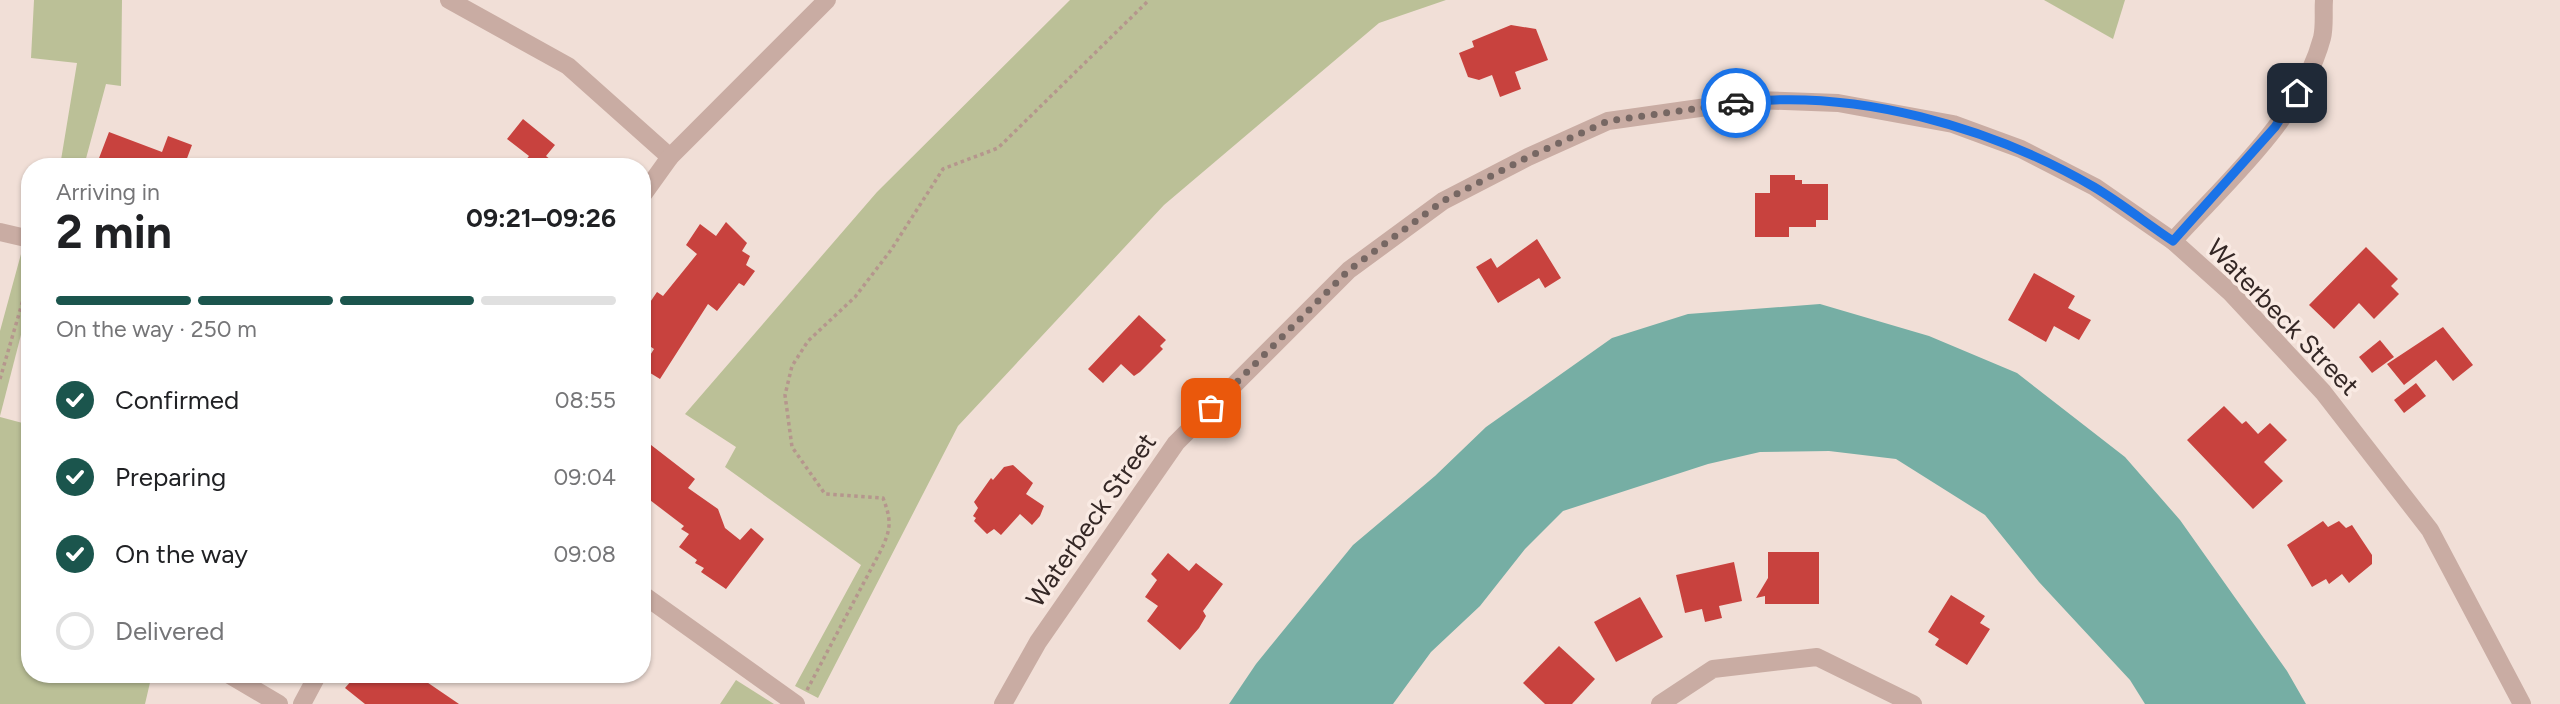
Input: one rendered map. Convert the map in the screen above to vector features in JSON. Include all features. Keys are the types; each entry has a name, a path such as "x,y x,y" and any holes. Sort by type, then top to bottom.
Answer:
{"street":[{"path":"449,0 568,66 670,157"},
{"path":"651,184 670,157 827,0"},
{"path":"2173,241 2275,127 2309,76 2322,35 2324,0"},
{"name":"Waterbeck Street","path":"1003,704 1038,642 1176,443 1340,280 1443,201 1528,157 1608,121 1756,100 1838,103 1953,124 2021,149 2095,187 2173,241 2231,293 2323,392 2430,530 2522,704"},
{"path":"0,232 21,237"},
{"path":"651,600 801,698"},
{"path":"1660,704 1713,669 1818,657 1913,704"},
{"path":"243,683 279,704"},
{"path":"302,704 313,683"}],"path":[{"path":"801,698 880,552 890,531 891,519 883,498 825,494 792,447 785,395 792,366 808,341 862,288 891,250 943,169 998,148 1149,0"},
{"path":"0,379 21,307"}],"green space":[{"path":"34,0 122,0 121,86 106,84 86,158 61,158 77,63 31,58"},
{"path":"1070,0 1446,0 1379,23 1164,205 958,426 818,698 795,686 861,565 725,467 736,447 685,414 877,192"},
{"path":"2044,0 2125,0 2113,39"},
{"path":"21,254 21,335 0,416 0,331"},
{"path":"0,417 21,423 21,683 150,683 145,704 0,704"},
{"path":"736,680 774,704 720,704"}],"water":[{"path":"1820,304 1929,336 2017,373 2125,457 2180,520 2287,671 2306,704 2145,704 2130,680 2039,582 1985,515 1896,459 1829,451 1760,452 1708,464 1563,511 1525,549 1480,606 1431,652 1393,704 1229,704 1256,664 1353,545 1435,476 1486,427 1612,338 1688,314"}],"building":[{"path":"1511,25 1536,29 1548,60 1515,72 1521,89 1500,97 1492,75 1479,80 1468,77 1459,53 1474,47 1472,41"},
{"path":"523,119 555,145 546,156 549,158 527,158 529,156 507,139"},
{"path":"109,132 162,152 168,136 192,145 187,158 99,158"},
{"path":"1770,175 1795,175 1795,180 1802,180 1802,184 1828,184 1828,220 1816,220 1816,227 1789,227 1789,237 1755,237 1755,193 1770,193"},
{"path":"726,222 747,243 742,251 750,256 746,265 755,271 744,286 739,283 717,311 708,304 660,379 651,374 651,354 654,349 651,347 651,301 657,292 663,296 697,254 686,245 700,224 716,236"},
{"path":"1537,239 1561,278 1545,288 1539,278 1498,303 1476,267 1491,258 1497,268"},
{"path":"2366,247 2398,279 2391,286 2399,294 2374,319 2359,303 2334,329 2309,305"},
{"path":"2034,273 2075,296 2068,308 2091,320 2079,340 2054,326 2046,342 2008,320"},
{"path":"1139,315 1166,340 1160,346 1163,349 1134,376 1121,364 1103,383 1088,369"},
{"path":"2443,327 2473,365 2453,381 2436,360 2404,385 2387,364"},
{"path":"2380,340 2394,357 2372,373 2359,357"},
{"path":"2416,383 2426,396 2404,413 2394,400"},
{"path":"2224,406 2242,424 2246,421 2258,434 2270,423 2287,440 2264,462 2283,481 2253,509 2187,440"},
{"path":"651,445 695,479 688,488 718,509 725,528 740,540 751,528 764,539 726,589 701,572 704,568 695,563 697,560 679,547 689,534 681,529 684,526 651,501"},
{"path":"1013,465 1033,483 1026,494 1044,506 1032,525 1020,514 1001,535 994,529 987,534 974,521 976,518 973,516 978,508 974,502 991,478 993,480 1004,467"},
{"path":"2323,521 2328,527 2339,521 2346,528 2352,525 2372,555 2372,564 2349,583 2342,574 2329,584 2326,579 2312,587 2287,545"},
{"path":"1768,552 1819,552 1819,604 1765,604 1765,596 1756,598 1768,578"},
{"path":"1168,553 1189,571 1196,563 1223,584 1203,611 1206,616 1199,628 1180,650 1147,621 1158,606 1145,597 1157,580 1151,574"},
{"path":"1734,562 1742,601 1719,606 1722,618 1705,622 1702,609 1685,613 1676,575"},
{"path":"1951,595 1985,616 1980,623 1990,629 1967,665 1935,645 1939,639 1928,632"},
{"path":"1640,597 1663,637 1616,662 1594,622"},
{"path":"1559,646 1595,679 1572,704 1545,704 1523,683"},
{"path":"349,683 428,683 459,704 365,704 345,688"}],"way so far":[{"path":"1211,408 1349,270 1443,201 1528,157 1608,121 1736,103"}],"route":[{"path":"1736,103 1756,100 1838,103 1953,124 2021,149 2095,187 2173,241 2275,127 2297,93"}]}
